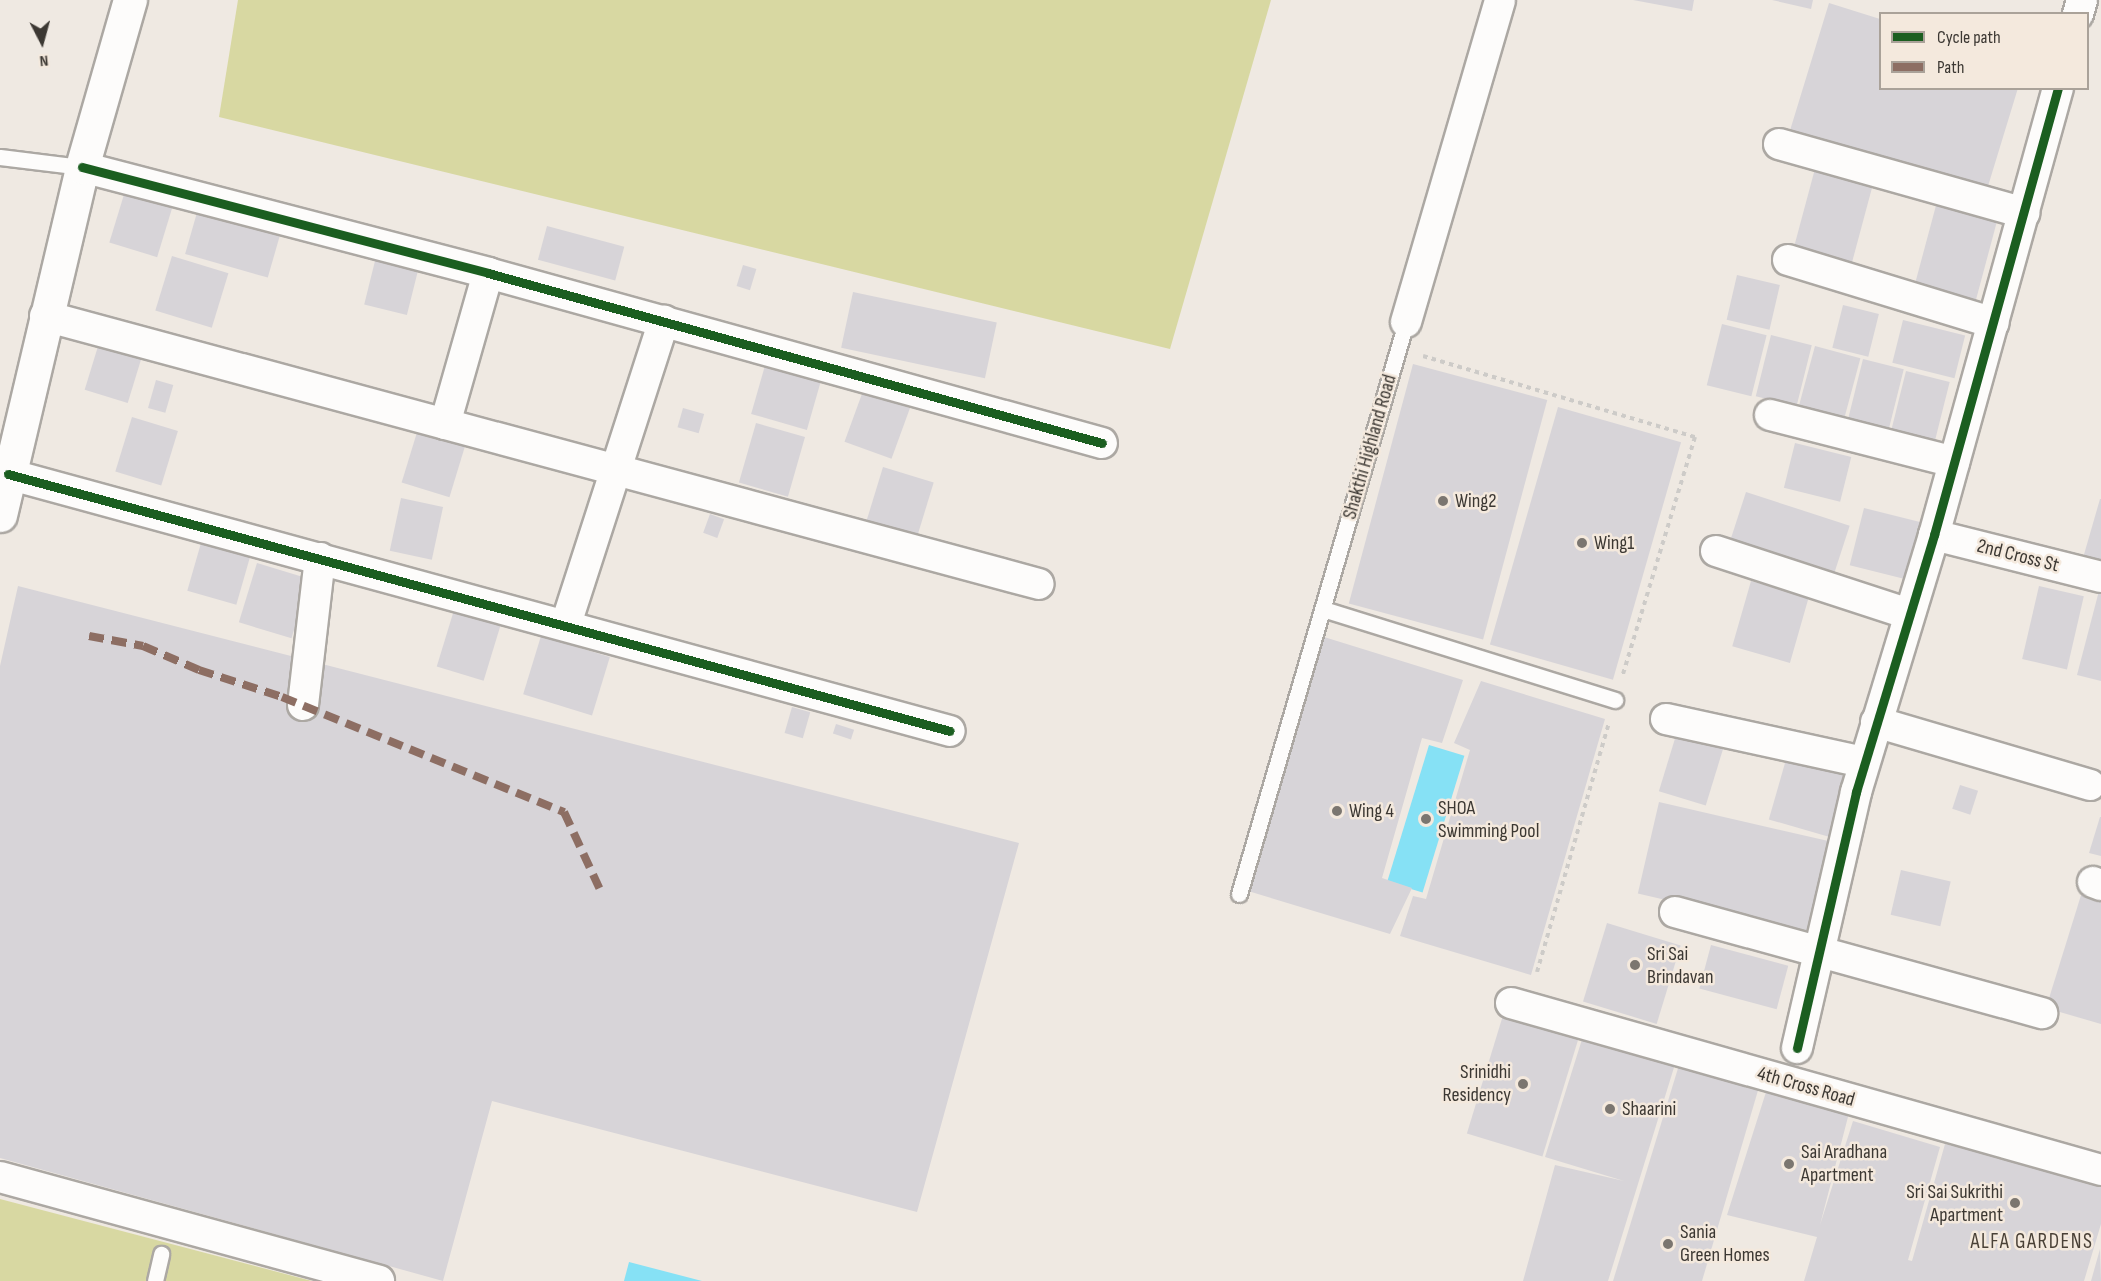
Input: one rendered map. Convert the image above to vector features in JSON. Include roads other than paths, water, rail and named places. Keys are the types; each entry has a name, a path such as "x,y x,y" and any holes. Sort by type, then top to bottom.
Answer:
{"street":[{"path":"0,515 45,316 82,167 130,0"},
{"name":"Shakthi Highland Road","path":"1406,322 1500,0"},
{"path":"1797,1048 1864,762 1934,535 2057,90"},
{"path":"1779,144 2024,213"},
{"path":"82,167 664,320 1102,443"},
{"path":"1788,260 1994,323"},
{"path":"445,424 488,273"},
{"path":"45,316 1039,584"},
{"path":"566,624 664,320"},
{"path":"1770,415 1954,462"},
{"path":"8,474 566,624 950,731"},
{"name":"2nd Cross St","path":"1934,535 2101,578"},
{"path":"1716,550 1908,614"},
{"path":"303,705 320,558"},
{"path":"1666,719 1864,762"},
{"path":"1876,722 2090,785"},
{"path":"1675,912 1819,954 2042,1013"},
{"name":"4th Cross Road","path":"1511,1003 2101,1170"},
{"path":"0,1177 380,1281"}],"lane":[{"path":"0,157 82,167"},
{"name":"Shakthi Highland Road","path":"1239,894 1406,322"},
{"path":"1323,609 1615,700"},
{"path":"155,1281 161,1254"}],"water":[{"name":"SHOA Swimming Pool","path":"1429,745 1464,756 1423,893 1387,882"},
{"path":"629,1262 702,1281 624,1281"}],"place":[{"name":"Wing2","path":"1443,501"},
{"name":"Wing1","path":"1582,543"},
{"name":"Wing 4","path":"1337,811"},
{"name":"SHOA Swimming Pool","path":"1426,819"},
{"name":"Sri Sai Brindavan","path":"1635,965"},
{"name":"Srinidhi Residency","path":"1523,1084"},
{"name":"Shaarini","path":"1610,1109"},
{"name":"Sai Aradhana Apartment","path":"1789,1164"},
{"name":"Sri Sai Sukrithi Apartment","path":"2015,1203"},
{"name":"Sania Green Homes","path":"1668,1244"}],"district":[{"name":"ALFA GARDENS","path":"2032,1242"}]}
